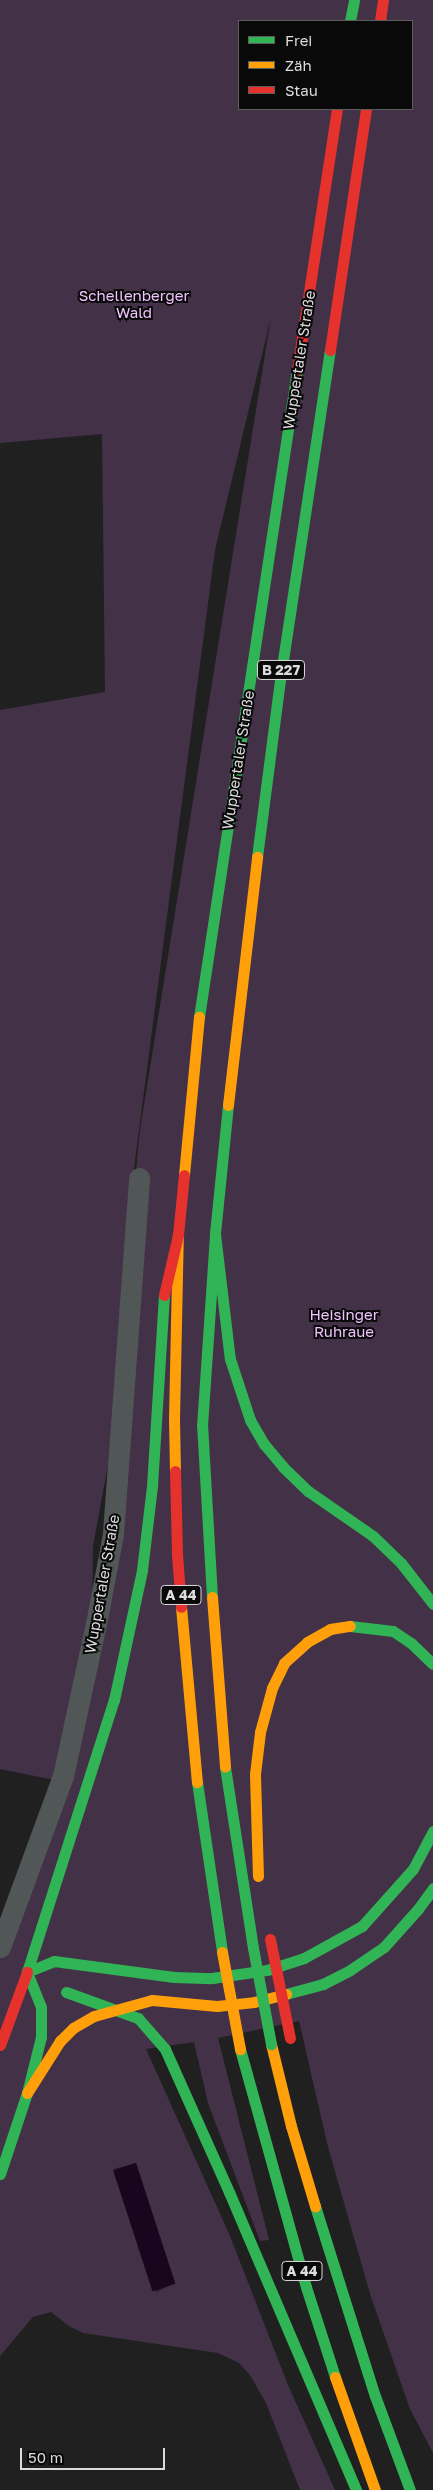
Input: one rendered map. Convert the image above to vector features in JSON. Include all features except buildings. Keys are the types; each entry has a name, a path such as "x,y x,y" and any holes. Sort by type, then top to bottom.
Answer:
{"main road":[{"path":"350,20 354,0"},
{"path":"380,20 383,0"},
{"name":"Wuppertaler Straße","path":"178,1235 201,1001 337,110"},
{"name":"Wuppertaler Straße","path":"215,1234 238,1007 280,680 366,110"},
{"path":"215,1234 230,1360 250,1420 264,1444 283,1467 308,1491 373,1536 426,1591 433,1604"},
{"name":"A 44","path":"215,1234 202,1426 208,1558 224,1759 253,1948 271,2044 291,2126 375,2396 410,2490"},
{"path":"0,2045 13,1987 27,1972 41,1936 111,1709 128,1644 142,1570 152,1486 162,1303 178,1235"},
{"name":"A 44","path":"178,1235 174,1420 177,1554 194,1764 222,1952 240,2049 262,2133 344,2410 374,2490"},
{"path":"261,1892 256,1863 255,1774 260,1732 270,1697 284,1663 308,1642 330,1629 355,1625 393,1631 411,1643 433,1664"},
{"path":"27,1972 54,1962 174,1977 212,1978 267,1970 304,1958 362,1926 413,1869 433,1831"},
{"path":"13,1987 216,2006 254,2002 322,1984 350,1970 384,1947 418,1909 433,1888"},
{"path":"269,1934 290,2043"},
{"path":"27,1972 44,1991"},
{"path":"0,2174 26,2093 42,2023 41,2007 44,1991"},
{"path":"66,1992 142,2022 159,2041 170,2058 356,2490"},
{"path":"26,2093 50,2054 73,2028 94,2016 118,2011 152,2000"},
{"path":"291,2077 291,2126"}],"street":[{"name":"Wuppertaler Straße","path":"0,1947 63,1776 112,1543 140,1178"}],"green space":[{"path":"0,0 433,0 433,2453 410,2409 371,2297 328,2147 299,2021 218,2038 269,2240 260,2241 208,2103 194,2042 146,2049 230,2236 288,2385 335,2490 300,2490 266,2403 250,2375 239,2363 218,2353 83,2333 69,2326 51,2312 33,2317 0,2356 0,1953 94,1660 108,1465 93,1546 92,1621 55,1780 0,1769 0,710 105,692 102,434 0,443","holes":["271,317 140,1130 114,1395 134,1168 215,550","136,2163 175,2283 156,2292 114,2169"]}],"shaded area":[{"path":"136,2163 175,2284 152,2291 113,2170"}],"traffic: fast":[{"path":"350,20 354,0"},
{"path":"257,857 280,680 330,350"},
{"path":"199,1017 297,370"},
{"path":"228,1105 215,1234 230,1359 250,1420 264,1444 283,1467 308,1491 373,1536 401,1563 433,1604"},
{"path":"212,1597 202,1426 215,1234"},
{"path":"27,1972 114,1700 142,1570 152,1486 164,1295"},
{"path":"350,1626 393,1631 411,1643 433,1664"},
{"path":"225,1767 253,1948"},
{"path":"197,1782 222,1952"},
{"path":"27,1972 54,1961 174,1977 212,1978 267,1970 304,1958 362,1926 413,1869 433,1831"},
{"path":"286,1994 323,1984 350,1970 384,1947 418,1909 433,1888"},
{"path":"253,1948 271,2044"},
{"path":"0,2174 27,2093 41,2037 41,2007 27,1972"},
{"path":"66,1992 138,2018 165,2049 229,2192 356,2490"},
{"path":"240,2049 306,2287 335,2377"},
{"path":"315,2206 375,2396 410,2490"}],"traffic: slow":[{"path":"228,1105 257,857"},
{"path":"184,1175 199,1017"},
{"path":"175,1471 174,1419 178,1235"},
{"path":"212,1597 225,1767"},
{"path":"181,1607 197,1782"},
{"path":"258,1876 255,1774 260,1732 272,1688 284,1663 307,1642 330,1629 350,1626"},
{"path":"222,1952 240,2049"},
{"path":"27,2093 60,2041 73,2028 94,2016 152,2000 217,2006 254,2002 286,1994"},
{"path":"271,2044 291,2126 315,2206"},
{"path":"335,2377 375,2490"}],"traffic: jam":[{"path":"380,20 383,0"},
{"path":"297,370 337,110"},
{"path":"330,350 366,110"},
{"path":"164,1295 178,1235 184,1175"},
{"path":"175,1471 177,1554 181,1607"},
{"path":"270,1939 290,2038"},
{"path":"0,2045 27,1972"}],"park label":[{"name":"Schellenberger Wald","path":"134,304"},
{"name":"Heisinger Ruhraue","path":"344,1322"}]}
